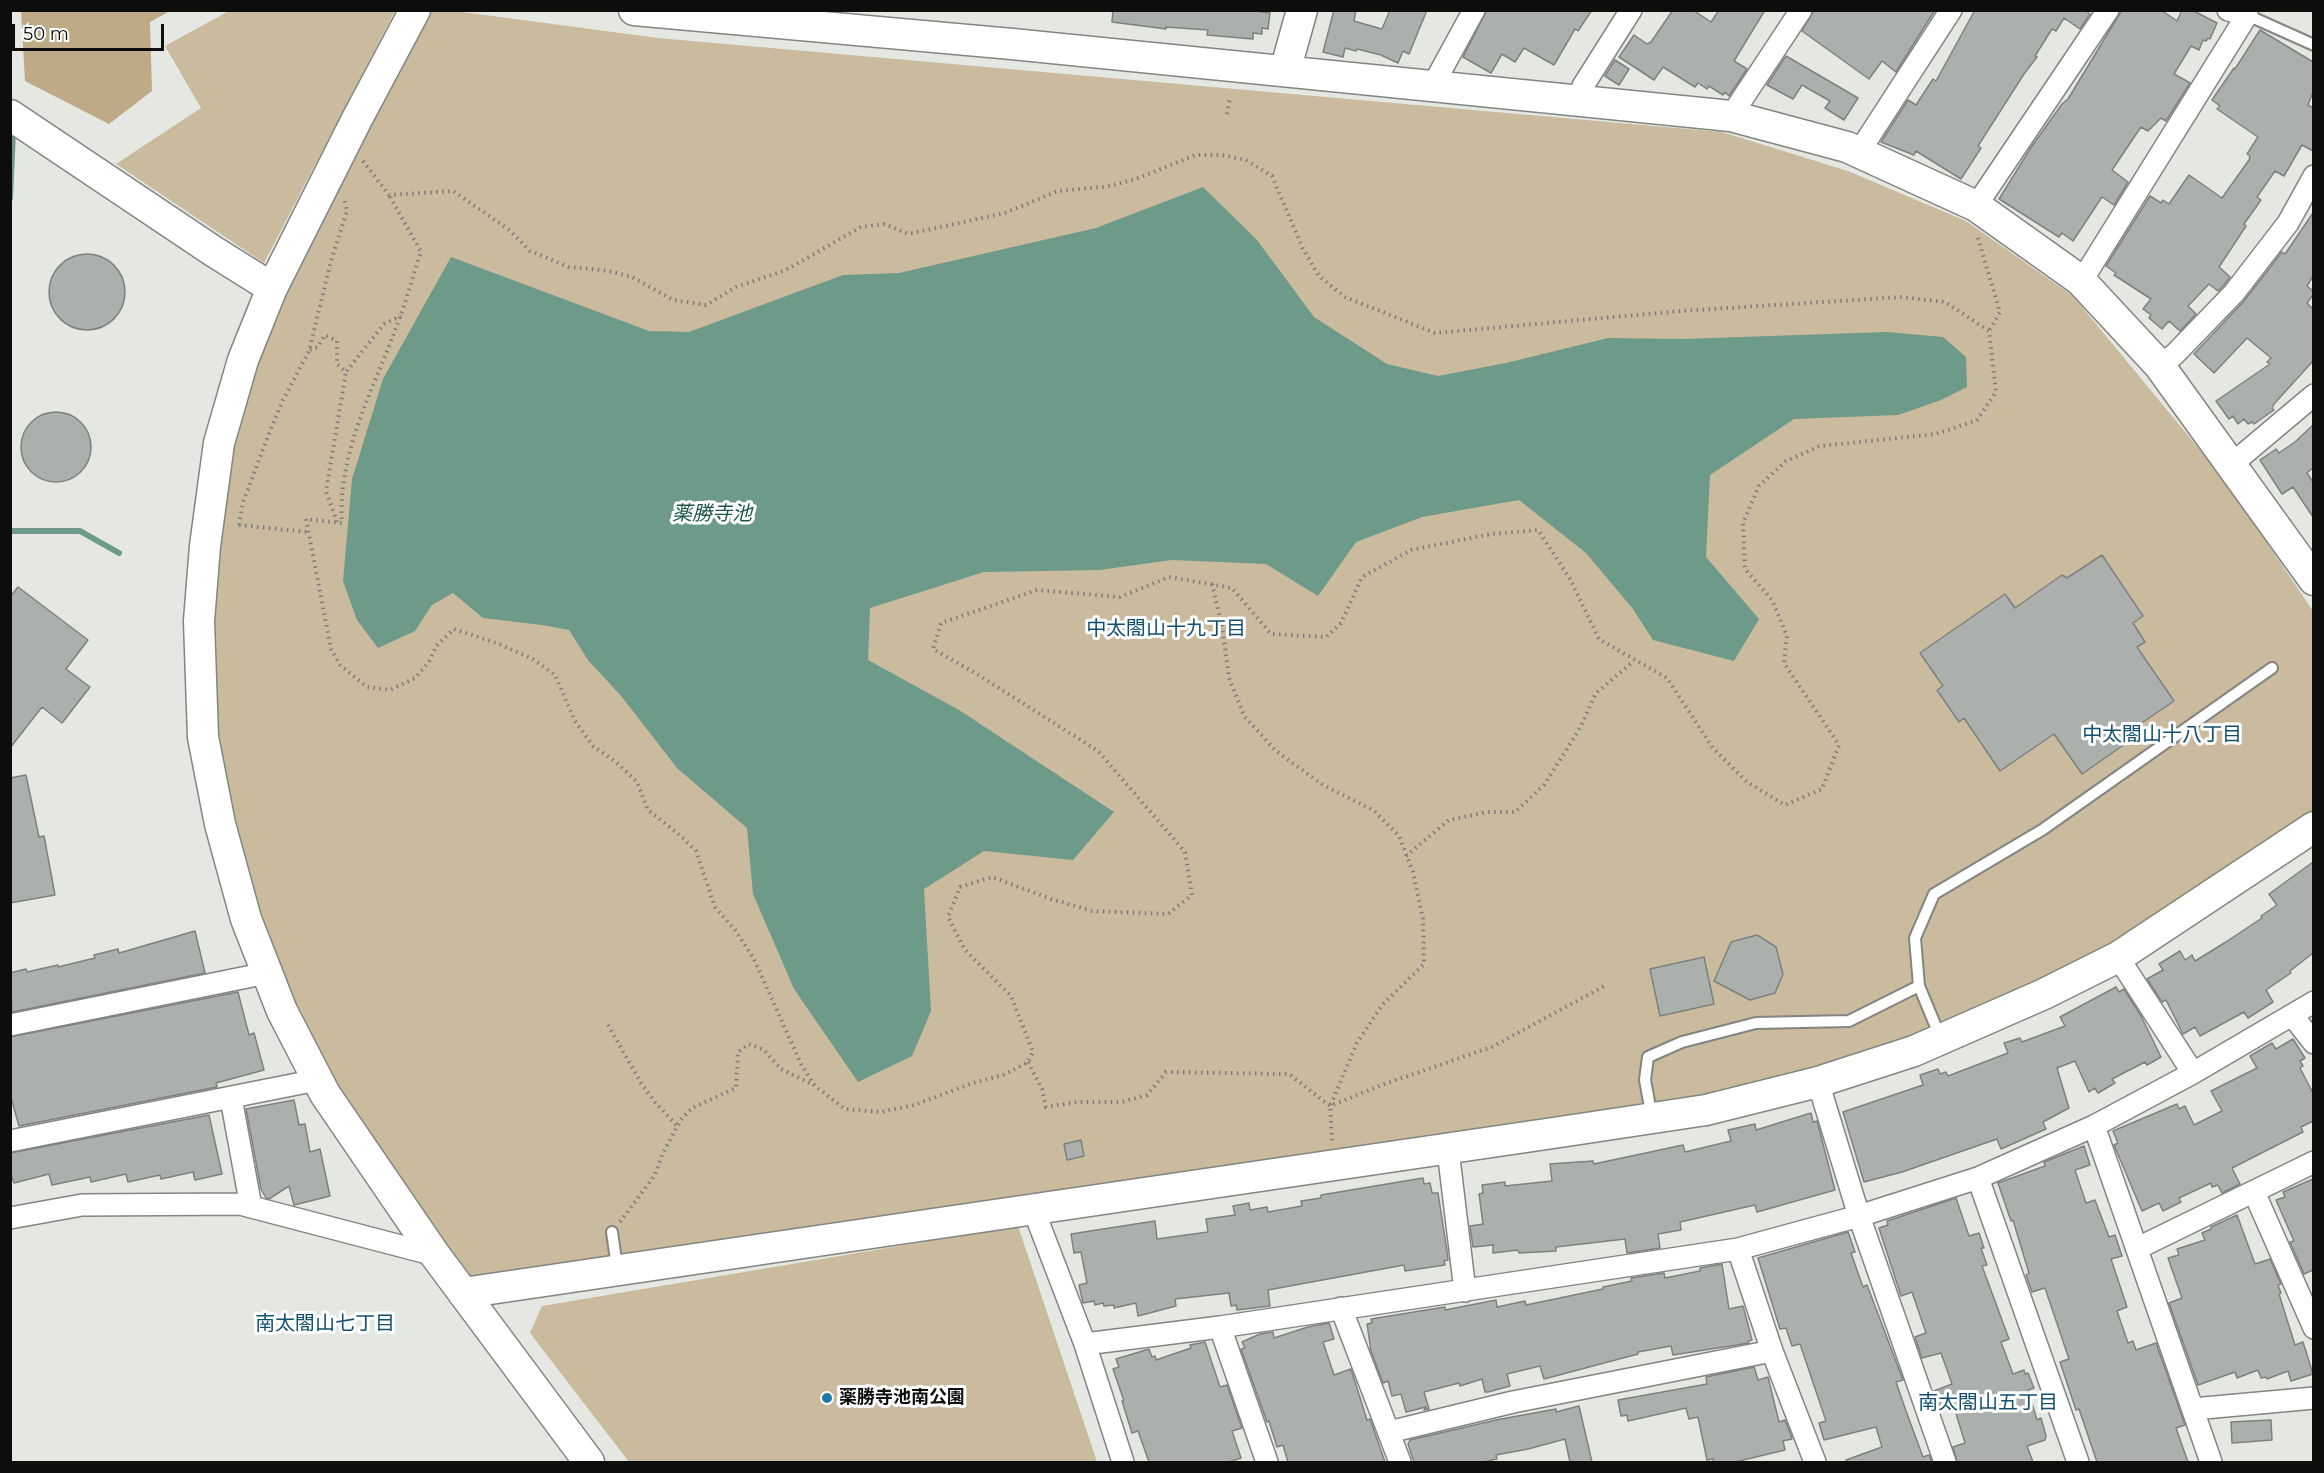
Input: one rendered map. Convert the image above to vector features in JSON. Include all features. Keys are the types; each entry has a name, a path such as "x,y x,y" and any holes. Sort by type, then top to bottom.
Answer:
{"street":[{"path":"415,10 272,288 243,360 219,443 205,546 199,621 203,737 220,824 246,919 282,1011 325,1094 435,1255 589,1462"},
{"path":"634,10 1012,44 1731,116 1847,147 1976,206 2081,282 2159,365 2312,576"},
{"path":"1285,71 1302,10"},
{"path":"1432,87 1474,10"},
{"path":"1579,100 1583,86 1631,10"},
{"path":"1731,116 1801,10"},
{"path":"1858,152 1951,10"},
{"path":"1976,206 2109,10"},
{"path":"2081,282 2237,13"},
{"path":"10,116 272,288"},
{"path":"2159,365 2174,355 2234,293 2288,223 2313,176"},
{"path":"2232,464 2313,395"},
{"path":"463,1293 1034,1211 1706,1110 1818,1082 1914,1051 2044,994 2118,957 2313,827"},
{"path":"2118,957 2193,1073"},
{"path":"10,1025 267,973"},
{"path":"1084,1344 1220,1327 1738,1249 1858,1216 1978,1178 2094,1126 2193,1073 2313,1002"},
{"path":"2292,1015 2313,1043"},
{"path":"10,1141 318,1080"},
{"path":"1818,1082 1858,1216 1945,1462"},
{"path":"231,1098 251,1207"},
{"path":"2094,1126 2211,1462"},
{"path":"1448,1150 1465,1291"},
{"path":"2138,1248 2313,1162"},
{"path":"1978,1178 2078,1462"},
{"path":"2254,1192 2313,1328"},
{"path":"10,1218 82,1204 240,1204 435,1255"},
{"path":"1034,1211 1084,1344 1123,1462"},
{"path":"1738,1249 1772,1351 1815,1462"},
{"path":"1341,1308 1400,1462"},
{"path":"1220,1327 1267,1462"},
{"path":"1389,1432 1513,1402 1772,1351"},
{"path":"2193,1409 2313,1398"}],"lane":[{"path":"2237,13 2313,45"},
{"path":"1941,1039 1919,986 1916,938 1934,894 2042,830 2272,668"},
{"path":"1652,1118 1645,1080 1648,1057 1682,1042 1756,1023 1849,1021 1919,986"},
{"path":"612,1232 618,1270"}],"path":[{"path":"1227,114 1230,98"},
{"path":"389,195 453,191 507,229 530,251 569,267 609,271 633,278 673,300 706,305 736,287 786,270 861,227 885,224 908,234 1005,213 1058,191 1104,187 1133,180 1196,155 1221,155 1246,160 1272,177 1303,249 1319,276 1345,297 1434,333 1681,311 1902,297 1945,302 1989,331"},
{"path":"365,163 389,195 421,252 352,445 340,498 342,523 306,519 331,649 340,665 367,687 390,690 415,678 429,662 436,646 454,629 499,644 533,659 555,675 575,721 593,746 616,762 637,782 648,810 696,851 716,907 754,959 801,1064 815,1086"},
{"path":"239,525 243,502 270,431 283,400 309,351 331,261 347,211 343,193"},
{"path":"612,1232 655,1175 662,1155 677,1126 692,1108 736,1088 738,1052 749,1044 764,1050 781,1069 815,1086 845,1109 882,1112 914,1105 973,1083 1003,1075 1028,1062 1033,1052 1011,996 965,950 948,917 960,887 992,877 1051,899 1092,911 1168,914 1192,895 1185,852 1098,751 986,679 933,649 941,623 1037,590 1120,597 1169,577 1232,588 1271,634 1326,637 1341,622 1362,577 1411,550 1491,534 1538,530 1570,579 1599,639 1667,678 1713,748 1747,782 1785,805 1822,789 1839,746 1784,663 1787,636 1772,600 1745,569 1743,523 1759,486 1786,461 1820,446 1936,434 1977,420 1996,392 1989,331 2000,312 1978,236"},
{"path":"337,522 326,491 346,372 384,324 400,316"},
{"path":"309,351 318,347 325,335 337,341 337,364 346,372"},
{"path":"232,524 308,532"},
{"path":"1212,584 1222,626 1229,678 1244,716 1276,751 1323,785 1373,810 1399,836 1413,872 1423,919 1424,964 1383,1004 1357,1043 1330,1106 1335,1166"},
{"path":"1406,856 1449,820 1487,812 1515,812 1544,785 1579,730 1596,693 1634,661"},
{"path":"1330,1106 1379,1086 1492,1047 1606,985"},
{"path":"608,1025 640,1083 677,1126"},
{"path":"1028,1062 1042,1089 1046,1107 1077,1102 1122,1102 1147,1095 1166,1072 1288,1074 1330,1106"}],"shaded area":[{"path":"21,11 170,11 150,22 152,91 109,124 25,81"},
{"path":"229,11 395,11 264,263 116,164 201,108 165,46"},
{"path":"432,11 455,11 658,38 1722,132 1848,171 1966,221 2073,296 2223,478 2313,611 2313,826 2115,959 1808,1087 465,1293 329,1100 226,833 205,629 226,453 277,301 356,146"},
{"name":"薬勝寺池南公園","path":"1018,1226 1097,1462 629,1462 530,1333 542,1306"}],"water":[{"name":"薬勝寺池","path":"1203,187 1257,240 1314,317 1387,364 1438,376 1506,363 1608,338 1683,339 1887,332 1943,337 1966,357 1967,387 1941,400 1898,415 1794,419 1710,475 1706,557 1759,619 1734,661 1653,640 1633,609 1586,553 1519,500 1422,517 1356,542 1318,596 1266,564 1172,560 1099,570 984,572 870,608 868,660 959,710 1114,812 1073,860 984,851 924,889 931,1011 912,1056 858,1082 794,989 753,894 747,828 677,768 622,697 588,660 569,630 483,618 453,593 432,605 415,631 378,648 357,620 343,581 352,479 383,379 451,257 649,331 689,332 843,275 899,273 1096,228"}],"building":[{"path":"1113,10 1248,10 1270,13 1268,29 1262,28 1262,34 1253,33 1253,39 1207,35 1208,30 1166,27 1166,29 1112,22"},
{"path":"1334,10 1356,10 1354,21 1382,29 1390,10 1427,10 1409,54 1403,51 1398,63 1381,55 1357,49 1356,51 1345,48 1343,57 1323,52"},
{"path":"1487,10 1592,10 1578,31 1575,29 1554,65 1524,48 1515,62 1502,54 1491,73 1463,57"},
{"path":"1673,10 1693,10 1711,22 1719,10 1765,10 1734,61 1747,69 1729,96 1725,92 1723,95 1709,86 1707,89 1698,83 1695,87 1663,67 1654,80 1619,57 1634,35 1647,44 1651,42"},
{"path":"1814,10 1935,10 1896,72 1882,61 1869,79 1802,31"},
{"path":"1975,10 2085,10 2090,14 2080,29 2064,18 2056,31 2052,29 2035,56 2037,57 1978,146 1981,148 1961,179 1916,151 1914,155 1881,142 1908,100 1916,105 1933,79 1936,81"},
{"path":"2122,10 2161,10 2177,21 2182,10 2192,10 2217,23 2210,39 2203,40 2199,50 2191,46 2174,74 2190,83 2166,121 2161,118 2148,131 2141,127 2112,170 2128,182 2114,205 2102,197 2073,241 2062,233 2059,237 1999,199 2032,146 2068,99"},
{"path":"2260,30 2313,62 2313,92 2308,105 2313,108 2313,151 2302,145 2284,176 2275,171 2257,197 2261,200 2219,267 2230,277 2224,285 2218,291 2209,284 2188,306 2196,314 2180,331 2169,321 2162,329 2149,318 2151,315 2143,309 2151,299 2114,275 2116,273 2106,266 2150,196 2161,203 2163,200 2169,204 2189,175 2222,198 2249,160 2250,156 2247,154 2258,137 2217,109 2220,106 2212,100"},
{"path":"1786,56 1858,98 1844,120 1825,108 1830,101 1802,85 1793,99 1767,85"},
{"path":"1615,60 1629,69 1619,85 1605,76"},
{"path":"2313,213 2313,276 2307,286 2313,291 2313,295 2307,303 2313,309 2313,361 2274,404 2272,408 2274,410 2254,424 2252,422 2248,424 2244,419 2238,424 2233,416 2229,419 2216,401 2270,364 2267,362 2271,358 2247,338 2214,373 2194,354 2244,301 2282,252 2285,254"},
{"path":"87,254 102,257 114,265 122,277 125,292 122,307 114,319 102,327 87,330 72,327 60,319 52,307 49,292 52,277 60,265 72,257"},
{"path":"56,412 69,415 81,422 88,434 91,447 88,460 81,472 69,479 56,482 43,479 31,472 24,460 21,447 24,434 31,422 43,415"},
{"path":"2313,425 2313,468 2307,473 2313,482 2313,517 2293,487 2282,494 2260,460 2276,449 2279,453"},
{"path":"2102,555 2143,616 2133,623 2145,642 2137,647 2174,701 2140,724 2142,732 2082,774 2054,734 2000,771 1964,718 1959,722 1937,690 1943,686 1920,653 2005,594 2015,608 2062,575 2067,578"},
{"path":"18,587 88,640 66,669 90,687 62,723 42,707 10,748 10,597"},
{"path":"26,775 39,837 44,836 55,895 10,903 10,778"},
{"path":"2313,862 2313,953 2290,971 2291,973 2266,990 2273,1002 2248,1018 2244,1012 2200,1036 2195,1027 2183,1034 2166,1000 2162,1002 2147,979 2163,970 2159,964 2180,951 2185,960 2192,955 2195,961 2262,918 2261,916 2277,905 2269,894"},
{"path":"195,931 205,973 12,1012 10,973 26,969 27,972 58,965 58,967 95,958 94,955 118,949 119,953"},
{"path":"1757,935 1776,947 1783,974 1775,993 1750,1000 1714,981 1731,942"},
{"path":"1704,957 1714,1004 1660,1016 1650,969"},
{"path":"2116,987 2119,992 2124,989 2141,1016 2161,1057 2147,1065 2145,1062 2112,1079 2115,1083 2098,1093 2095,1088 2089,1092 2075,1061 2057,1068 2069,1108 2043,1122 2046,1129 2001,1149 1997,1139 1902,1172 1864,1182 1843,1112 1923,1085 1920,1075 1938,1069 1940,1074 1946,1072 1948,1076 2008,1053 2004,1043 2020,1038 2022,1042 2065,1026 2060,1017"},
{"path":"238,992 249,1035 254,1033 264,1070 216,1083 217,1087 19,1126 10,1094 10,1037"},
{"path":"2293,1039 2305,1058 2300,1061 2303,1066 2300,1068 2313,1093 2313,1121 2301,1127 2303,1132 2232,1168 2240,1184 2222,1193 2218,1185 2212,1187 2211,1183 2179,1198 2181,1202 2163,1211 2159,1203 2142,1211 2114,1145 2118,1143 2113,1131 2177,1104 2179,1109 2185,1106 2194,1125 2222,1111 2211,1091 2257,1068 2250,1056 2272,1043 2276,1049"},
{"path":"294,1100 299,1125 305,1124 310,1152 320,1149 330,1196 294,1205 289,1186 269,1199 261,1189 246,1109"},
{"path":"1811,1113 1813,1122 1817,1121 1835,1190 1757,1212 1755,1205 1680,1222 1681,1230 1658,1234 1660,1248 1627,1253 1625,1239 1556,1247 1556,1251 1519,1253 1518,1250 1493,1253 1493,1245 1473,1247 1470,1226 1483,1224 1479,1194 1483,1193 1482,1185 1505,1182 1505,1186 1552,1181 1550,1164 1593,1161 1594,1164 1683,1145 1685,1152 1731,1141 1728,1130 1755,1124 1756,1130"},
{"path":"209,1115 222,1174 195,1180 193,1172 161,1179 160,1175 128,1182 126,1174 91,1182 90,1177 52,1185 49,1174 14,1183 10,1172 10,1153"},
{"path":"1081,1140 1084,1156 1067,1160 1064,1144"},
{"path":"2084,1146 2090,1165 2075,1170 2086,1203 2095,1200 2109,1237 2115,1235 2122,1256 2111,1259 2127,1307 2117,1311 2128,1343 2133,1341 2136,1350 2156,1343 2185,1425 2176,1428 2188,1462 2097,1462 2060,1362 2069,1359 2045,1288 2032,1292 2026,1275 2029,1273 2013,1220 2011,1221 1998,1183 2045,1166 2044,1162"},
{"path":"1423,1178 1424,1184 1430,1183 1432,1193 1438,1193 1448,1260 1444,1261 1445,1265 1405,1271 1404,1265 1268,1290 1270,1306 1237,1310 1236,1305 1231,1306 1229,1293 1175,1299 1176,1306 1138,1316 1136,1303 1114,1308 1114,1305 1104,1306 1103,1303 1095,1305 1094,1301 1083,1303 1079,1285 1087,1283 1081,1252 1074,1253 1071,1234 1155,1221 1157,1239 1208,1232 1206,1219 1235,1215 1233,1206 1249,1203 1250,1210 1267,1207 1268,1212 1302,1206 1301,1201 1321,1198 1321,1195"},
{"path":"2313,1179 2313,1270 2304,1274 2290,1242 2294,1241 2276,1200 2285,1197 2283,1192"},
{"path":"1956,1198 1969,1236 1979,1233 1984,1248 1981,1248 1987,1265 1982,1266 2009,1339 2001,1342 2013,1374 2024,1370 2025,1374 2028,1373 2034,1388 2028,1390 2037,1420 2041,1418 2046,1436 2045,1440 2027,1446 2033,1462 1957,1462 1953,1447 1965,1443 1954,1407 1941,1411 1934,1391 1952,1384 1941,1353 1922,1358 1915,1337 1926,1333 1912,1292 1901,1296 1879,1228 1888,1225 1887,1221"},
{"path":"2237,1215 2255,1264 2270,1259 2281,1284 2278,1285 2281,1293 2279,1294 2295,1345 2303,1342 2313,1374 2291,1381 2288,1371 2267,1379 2266,1377 2261,1378 2258,1370 2237,1378 2235,1372 2198,1385 2169,1303 2182,1298 2168,1258 2179,1255 2177,1249 2205,1240 2202,1233"},
{"path":"1848,1232 1855,1252 1851,1253 1863,1287 1867,1285 1903,1380 1896,1382 1906,1411 1923,1457 1929,1455 1932,1462 1846,1462 1846,1460 1882,1447 1876,1427 1824,1440 1819,1423 1826,1421 1800,1344 1792,1346 1786,1328 1780,1329 1758,1258"},
{"path":"1722,1264 1729,1309 1743,1306 1752,1340 1748,1341 1749,1343 1673,1355 1671,1346 1638,1352 1638,1354 1544,1379 1540,1366 1507,1374 1510,1386 1488,1392 1485,1392 1482,1379 1460,1386 1459,1383 1424,1392 1429,1409 1424,1410 1426,1407 1406,1412 1401,1394 1392,1396 1388,1381 1383,1383 1371,1351 1367,1324 1372,1323 1371,1319 1445,1307 1445,1310 1496,1300 1497,1307 1525,1301 1526,1305 1603,1289 1603,1287 1632,1281 1631,1278 1664,1273 1665,1278"},
{"path":"1329,1323 1334,1339 1323,1342 1334,1375 1351,1369 1367,1420 1370,1419 1385,1462 1288,1462 1283,1445 1277,1447 1241,1349 1245,1348 1242,1342 1260,1334 1273,1332 1274,1338"},
{"path":"1205,1342 1220,1387 1227,1385 1242,1428 1232,1431 1241,1458 1229,1462 1149,1462 1138,1431 1132,1433 1113,1369 1119,1367 1116,1359 1149,1349 1156,1360 1191,1348 1190,1345"},
{"path":"1754,1367 1758,1380 1768,1377 1779,1422 1785,1420 1791,1435 1792,1439 1783,1441 1785,1450 1735,1462 1714,1462 1713,1459 1707,1460 1698,1417 1689,1419 1686,1408 1628,1421 1627,1415 1621,1416 1618,1400 1707,1384 1706,1377"},
{"path":"1579,1406 1592,1462 1570,1462 1565,1439 1496,1455 1497,1459 1483,1462 1414,1462 1408,1444 1410,1440 1496,1420 1556,1409 1556,1412"},
{"path":"2271,1420 2272,1440 2232,1443 2231,1422"}],"waterway":[{"path":"10,198 13,130"},
{"path":"10,531 80,531 119,553"}],"place":[{"name":"薬勝寺池南公園","path":"827,1398"}],"district":[{"name":"中太閤山十九丁目","path":"1166,629"},
{"name":"中太閤山十八丁目","path":"2162,735"},
{"name":"南太閤山七丁目","path":"325,1324"},
{"name":"南太閤山五丁目","path":"1988,1403"}]}
